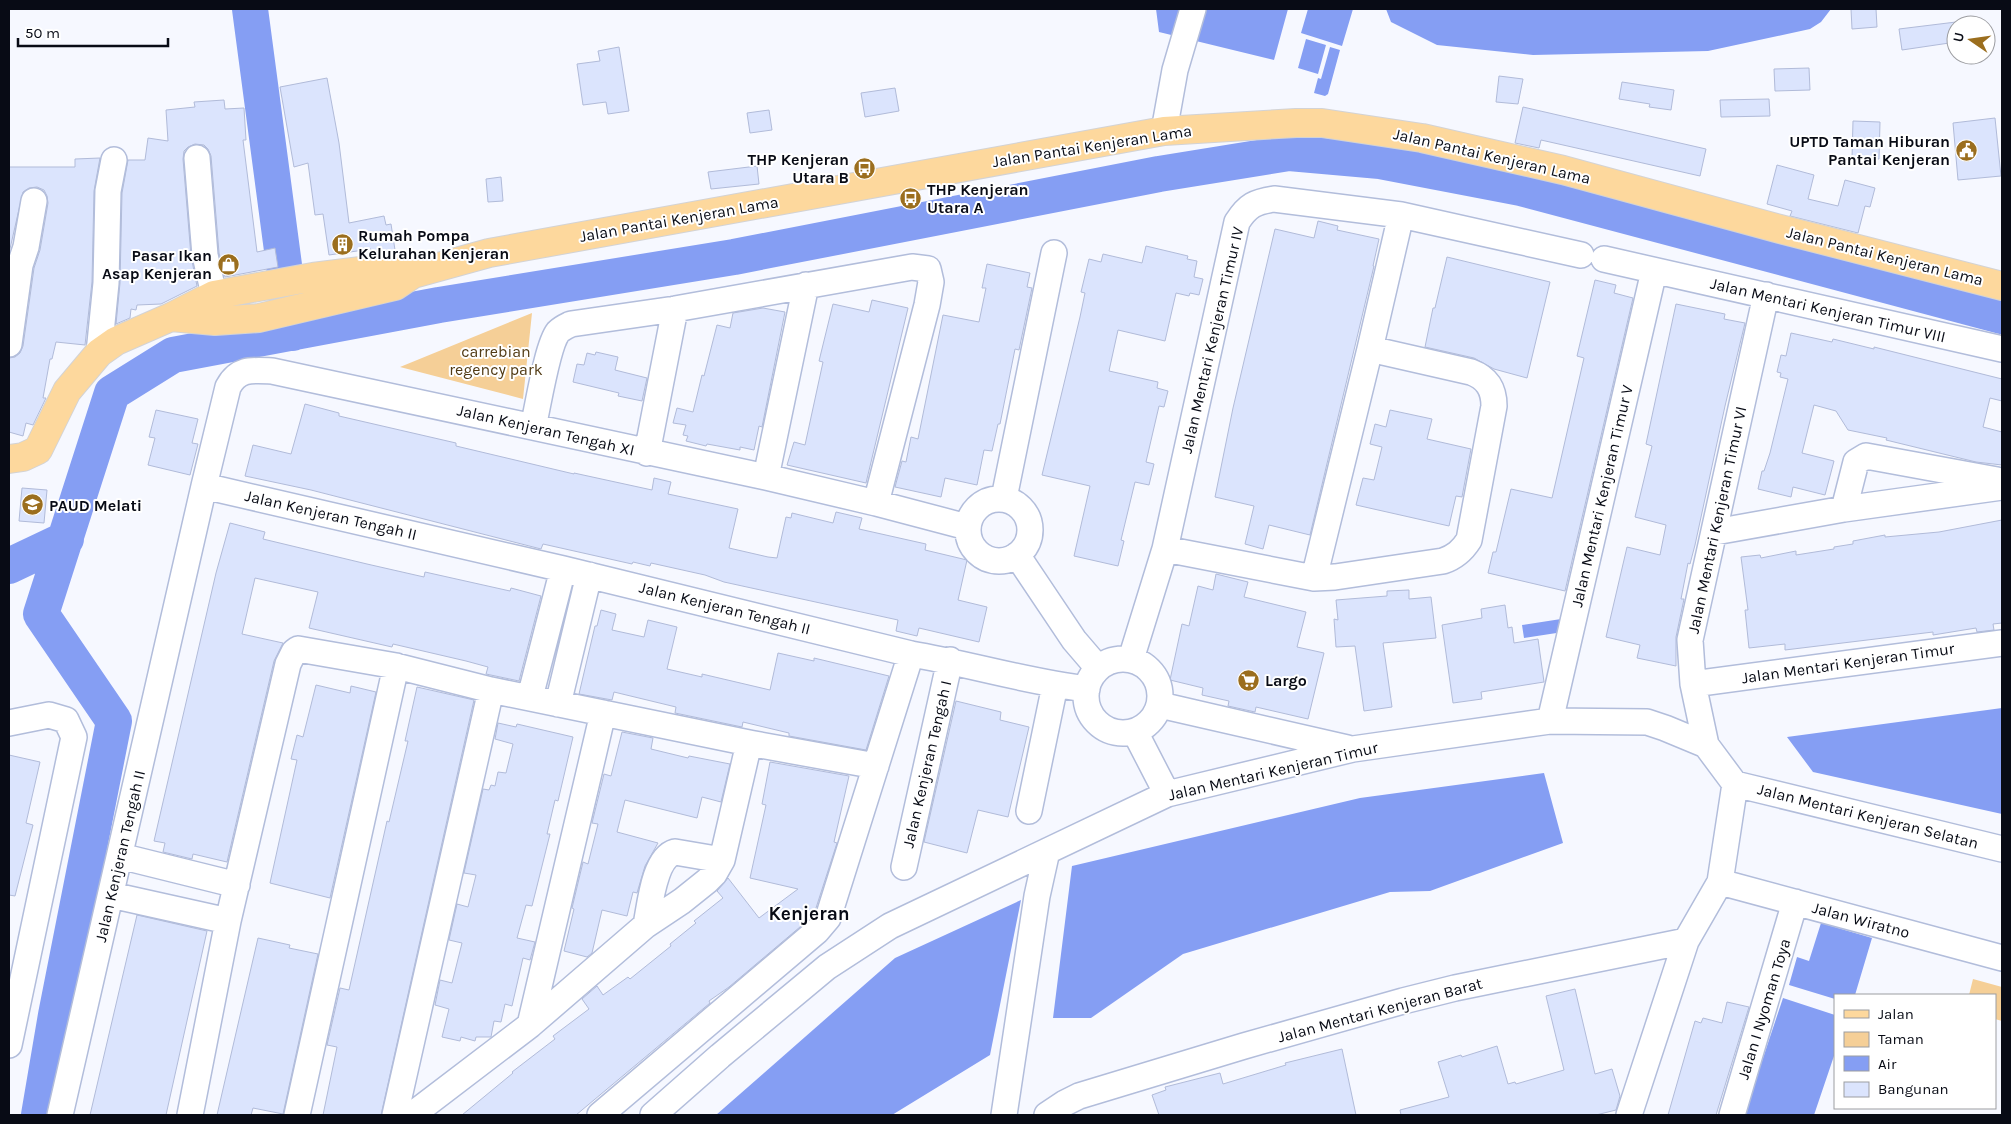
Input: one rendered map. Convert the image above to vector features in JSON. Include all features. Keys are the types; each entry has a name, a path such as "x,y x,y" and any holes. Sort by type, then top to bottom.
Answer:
{"main road":[{"name":"Jalan Pantai Kenjeran Lama","path":"171,317 215,321 259,318 395,286 414,274 489,253 1164,131 1296,123 1322,123 1422,138 1563,170 1771,227 2002,286"},
{"name":"Jalan Pantai Kenjeran Lama","path":"9,459 23,457 38,450 67,391 99,353 116,341 171,317 214,294 312,277 392,267 414,274"}],"street":[{"path":"1164,131 1175,70 1193,9"},
{"path":"197,158 205,255 214,294"},
{"path":"99,353 106,284 108,191 114,160"},
{"name":"Jalan Mentari Kenjeran Timur IV","path":"1131,659 1165,549 1237,222 1244,211 1257,202 1274,199 1401,215 1654,271"},
{"path":"9,344 20,265 26,246 34,201"},
{"path":"1314,578 1401,215"},
{"path":"1004,498 1054,253"},
{"path":"533,427 546,370 558,333 571,324 675,309 912,267 928,269 931,282 927,305 876,503"},
{"name":"Jalan Mentari Kenjeran Timur VIII","path":"1654,271 2002,349"},
{"name":"Jalan Mentari Kenjeran Timur V","path":"1550,721 1654,271"},
{"path":"766,477 806,285"},
{"name":"Jalan Mentari Kenjeran Timur VI","path":"1706,745 1693,684 1690,640 1766,295"},
{"path":"647,453 675,309"},
{"path":"1165,549 1314,578 1335,577 1443,562 1463,550 1469,540 1494,406 1492,390 1488,382 1471,372 1370,349"},
{"name":"Jalan Kenjeran Tengah XI","path":"204,486 228,388 233,377 248,371 272,371 647,453 766,477 968,527"},
{"path":"1844,509 1856,462 1866,456 2002,481"},
{"name":"Jalan Kenjeran Tengah II","path":"60,1115 204,486 563,569 911,654 950,660 1055,685 1092,679"},
{"path":"1715,532 1844,509 2002,486"},
{"path":"1004,498 1022,508 1028,517 1030,528 1029,538 1024,548 1008,560 998,561 983,557 972,546 968,537 968,527 970,517 984,501 1004,498"},
{"path":"1017,555 1074,640 1092,679"},
{"path":"530,697 563,569"},
{"path":"558,704 588,575"},
{"name":"Jalan Mentari Kenjeran Timur","path":"1693,684 2002,643"},
{"path":"190,1115 228,921 288,664 294,652 298,649 396,666 491,690 558,704 749,743 876,766"},
{"path":"600,1115 818,931 828,918 911,654"},
{"path":"1119,658 1131,659 1142,663 1152,671 1158,681 1161,693 1160,705 1146,726 1135,732 1122,733 1110,730 1099,724 1091,714 1086,702 1092,679 1108,662 1119,658"},
{"name":"Jalan Kenjeran Tengah I","path":"904,867 950,660"},
{"path":"297,1115 396,666"},
{"path":"1029,811 1055,685"},
{"path":"395,1115 491,690"},
{"path":"1160,705 1353,749"},
{"path":"530,1025 603,713"},
{"path":"9,723 49,715 66,720 74,738 9,1045"},
{"name":"Jalan Mentari Kenjeran Timur","path":"653,1115 827,966 890,926 1167,794 1353,749 1550,721 1647,722 1706,745 1735,784"},
{"path":"1135,732 1167,794"},
{"path":"412,1115 530,1025 646,925 682,901 714,874 722,860 749,743"},
{"path":"1629,1115 1686,941 1720,882 1735,784"},
{"name":"Jalan Mentari Kenjeran Selatan","path":"1735,784 2002,849"},
{"path":"1004,1115 1038,896 1047,851"},
{"path":"646,925 658,872 662,861 669,854 675,852 722,860"},
{"path":"120,856 237,885"},
{"name":"Jalan Wiratno","path":"1720,882 2002,958"},
{"path":"111,895 228,921"},
{"name":"Jalan I Nyoman Toya","path":"1732,1115 1795,902"},
{"name":"Jalan Mentari Kenjeran Barat","path":"1047,1115 1064,1103 1079,1096 1244,1046 1411,999 1455,988 1686,941"}],"green space":[{"name":"carrebian regency park","path":"532,313 523,399 400,367"},
{"path":"1973,979 2002,987 2002,1021 1996,1019 1996,994 1969,994"}],"water":[{"path":"1156,9 1288,9 1274,60 1159,32"},
{"path":"1308,9 1353,9 1342,46 1301,33"},
{"path":"1386,9 1831,9 1821,22 1810,29 1708,51 1533,55 1437,45 1391,22"},
{"path":"1306,39 1326,45 1318,74 1298,68"},
{"path":"1330,47 1340,50 1328,94 1325,96 1314,93 1318,78 1321,79"},
{"path":"1561,619 1563,632 1524,638 1522,625"},
{"path":"2002,708 2002,814 1813,772 1787,737"},
{"path":"1544,773 1563,843 1430,891 1390,892 1183,954 1091,1018 1053,1018 1072,866 1360,798"},
{"path":"1021,900 990,1055 892,1115 716,1115 895,958"},
{"path":"1821,923 1872,938 1855,994 1834,994 1834,999 1789,985 1797,957 1809,961"},
{"path":"1783,998 1834,1015 1834,1056 1814,1115 1744,1115"}],"building":[{"path":"1851,9 1876,9 1877,27 1852,29"},
{"path":"1946,23 1946,43 1902,50 1899,29"},
{"path":"619,47 629,111 608,114 606,102 583,105 577,64 600,61 598,51"},
{"path":"1809,68 1810,90 1775,91 1774,69"},
{"path":"1499,76 1523,79 1518,104 1496,102"},
{"path":"327,78 339,143 349,223 384,216 386,225 391,224 395,250 372,254 371,249 329,255 323,214 315,215 308,163 294,167 280,87"},
{"path":"1622,82 1674,90 1671,110 1649,107 1650,104 1619,99"},
{"path":"895,88 899,111 865,117 861,93"},
{"path":"1769,99 1770,116 1721,117 1720,100"},
{"path":"224,100 225,109 244,108 246,140 243,140 257,252 275,248 278,267 225,277 219,253 211,156 204,145 195,144 184,151 183,159 191,256 197,286 161,304 137,305 136,310 131,309 130,318 116,324 120,283 122,193 128,160 145,160 148,138 168,141 166,110 195,107 194,102"},
{"path":"1523,107 1706,149 1700,176 1541,140 1539,148 1515,143"},
{"path":"769,110 772,130 750,133 747,113"},
{"path":"1995,118 2001,176 1958,180 1953,123"},
{"path":"1853,121 1880,122 1879,159 1852,158"},
{"path":"100,158 94,191 92,282 85,345 56,342 52,359 50,359 43,398 46,398 33,425 26,423 23,436 9,432 9,358 15,357 20,353 23,346 34,268 40,250 48,203 44,190 37,187 29,188 23,192 9,253 9,167 75,167 75,159"},
{"path":"1777,165 1814,175 1808,199 1838,206 1845,180 1875,188 1870,207 1865,206 1858,233 1790,216 1792,211 1767,204"},
{"path":"757,166 759,184 711,189 708,172"},
{"path":"501,177 503,201 488,202 486,179"},
{"path":"1318,221 1338,226 1337,230 1379,239 1310,535 1269,525 1263,549 1245,544 1254,506 1215,497 1233,408 1275,229 1314,238"},
{"path":"1146,246 1188,256 1187,259 1197,261 1194,277 1203,279 1199,295 1190,293 1189,296 1176,293 1165,341 1118,330 1109,371 1158,382 1157,388 1168,391 1164,407 1159,406 1146,462 1154,464 1149,485 1135,482 1121,540 1124,541 1118,566 1074,556 1090,486 1042,475 1080,317 1085,293 1081,292 1089,259 1101,262 1103,254 1142,263"},
{"path":"1447,257 1550,282 1527,378 1494,369 1474,358 1425,347"},
{"path":"987,264 1030,273 1027,287 1032,288 1019,350 1015,349 1000,424 998,424 992,451 984,450 977,485 945,478 941,497 895,487 902,461 906,462 911,437 918,439 943,315 979,322 986,288 982,288"},
{"path":"1595,280 1616,285 1614,293 1633,298 1565,591 1488,573 1493,552 1496,552 1511,489 1552,498 1584,358 1577,356"},
{"path":"872,300 908,308 866,483 787,465 794,442 805,445 823,362 819,361 833,304 869,312"},
{"path":"1676,304 1725,314 1724,319 1745,323 1695,545 1690,564 1688,563 1681,599 1684,599 1676,637 1676,666 1637,658 1640,645 1606,637 1627,547 1660,555 1666,525 1635,517 1652,446 1646,444"},
{"path":"763,308 785,312 762,427 759,426 754,450 740,447 740,450 707,444 706,446 686,441 688,436 683,435 686,425 673,423 677,408 693,412 717,325 730,328 733,313"},
{"path":"1791,333 1832,342 1833,339 1874,349 1874,347 2002,379 2002,401 1990,398 1983,427 2002,432 2002,465 1976,462 1886,440 1887,438 1848,430 1836,411 1814,405 1802,453 1834,461 1825,495 1793,487 1791,497 1758,489 1762,471 1764,471 1770,453 1788,379 1780,377 1781,373 1777,372 1781,355 1786,356"},
{"path":"596,352 618,357 615,370 647,378 642,401 618,396 619,393 573,382 577,364 584,365 587,353 595,355"},
{"path":"305,404 339,413 339,416 456,443 456,446 574,474 652,490 654,478 671,482 668,494 738,509 729,548 768,557 777,558 786,517 791,518 792,513 833,523 836,512 862,518 859,529 926,544 925,550 967,560 958,600 987,607 979,642 919,628 917,636 896,631 898,620 724,582 705,575 651,563 650,566 633,562 632,564 543,544 541,549 311,490 245,476 253,445 291,454"},
{"path":"156,410 198,419 192,443 198,444 190,475 148,465 155,438 149,437"},
{"path":"1390,410 1432,419 1427,439 1471,449 1462,497 1456,496 1449,526 1356,505 1363,478 1374,480 1382,447 1370,444 1375,424 1386,427"},
{"name":"PAUD Melati","path":"22,488 47,490 44,523 19,521"},
{"path":"2002,520 2002,623 1993,624 1994,630 1977,632 1976,628 1933,635 1933,632 1785,650 1785,644 1749,648 1745,610 1748,610 1741,557 1760,555 1761,558 1796,551 1796,555 1834,549 1834,547 1853,544 1853,541 1885,535 1885,537 1939,532"},
{"path":"230,523 265,532 263,539 367,564 424,577 425,572 510,591 511,588 541,596 519,681 486,674 488,667 466,661 393,644 392,647 309,628 318,592 255,578 242,634 283,643 274,661 227,862 193,854 192,859 163,852 165,843 154,841 216,573"},
{"path":"1216,574 1248,582 1244,597 1306,612 1297,647 1324,653 1308,719 1256,707 1255,712 1228,706 1229,701 1202,695 1203,688 1170,680 1182,624 1189,626 1198,586 1213,590"},
{"path":"1409,590 1409,599 1431,597 1436,638 1383,643 1392,707 1364,711 1355,646 1336,647 1334,619 1338,620 1336,600 1387,596 1387,591"},
{"path":"1505,605 1508,628 1512,627 1514,643 1538,639 1544,682 1481,692 1482,699 1453,703 1442,625 1482,618 1481,609"},
{"path":"601,610 616,614 612,630 644,637 648,620 677,627 667,669 702,677 702,674 770,690 778,653 814,661 814,658 889,676 866,750 789,736 789,733 743,722 742,727 675,713 676,707 614,692 612,700 579,694 595,626 597,626"},
{"path":"316,685 350,693 351,686 376,692 330,898 270,883 297,760 291,759 297,735 303,737"},
{"path":"417,687 474,700 381,1115 323,1115 337,1047 327,1045 340,988 349,990 387,821 389,822 408,741 405,741"},
{"path":"956,701 1001,712 1000,720 1029,727 1008,817 978,810 967,853 924,842"},
{"path":"498,723 516,727 517,724 573,737 558,801 555,800 547,834 550,834 532,906 526,905 517,938 535,942 530,960 523,958 512,1006 505,1004 501,1022 494,1021 491,1037 476,1037 475,1041 461,1037 460,1041 442,1037 449,1009 435,1005 440,980 452,983 462,943 449,940 457,904 468,907 476,875 464,873 483,789 489,790 491,785 495,786 498,772 506,773 513,744 495,739"},
{"path":"622,732 653,738 651,749 688,758 689,756 730,764 721,802 702,797 697,818 625,800 617,832 658,843 645,866 637,893 633,892 627,916 602,910 592,953 587,957 564,951 583,862 588,864 598,824 592,823 604,774 611,776"},
{"path":"9,755 40,762 26,823 33,825 15,896 9,895"},
{"path":"770,762 849,776 834,842 837,843 815,911 807,921 729,987 709,1001 710,1003 576,1115 462,1115 512,1072 555,1039 553,1036 589,1009 582,999 597,986 603,995 628,977 630,979 671,946 670,944 696,923 694,921 723,898 717,891 728,878 759,918 798,889 750,878 766,805 762,804"},
{"path":"137,915 207,931 166,1115 90,1115"},
{"path":"258,938 290,945 289,948 318,954 283,1114 253,1108 251,1115 217,1115"},
{"path":"1575,989 1595,1074 1612,1069 1620,1096 1616,1110 1596,1115 1401,1115 1400,1110 1449,1097 1438,1062 1461,1055 1462,1057 1497,1046 1508,1084 1515,1082 1516,1084 1564,1070 1546,996"},
{"path":"1727,1002 1749,1007 1716,1115 1668,1115 1695,1021 1701,1023 1703,1018 1722,1023"},
{"path":"1342,1049 1356,1115 1159,1115 1152,1095 1166,1090 1165,1087 1220,1073 1223,1084 1286,1065 1285,1063"}],"waterway":[{"path":"250,9 293,333"},
{"path":"39,1115 56,1015 114,721 41,614 112,393 173,355 439,305 734,257 1159,174 1289,153 1380,161 1521,188 2002,316"},
{"path":"9,566 66,539"}],"place":[{"name":"UPTD Taman Hiburan Pantai Kenjeran","path":"1966,150"},
{"name":"THP Kenjeran Utara B","path":"865,168"},
{"name":"THP Kenjeran Utara A","path":"911,198"},
{"name":"Rumah Pompa Kelurahan Kenjeran","path":"342,244"},
{"name":"Pasar Ikan Asap Kenjeran","path":"228,264"},
{"name":"PAUD Melati","path":"33,505"},
{"name":"Largo","path":"1249,680"}],"district":[{"name":"Kenjeran","path":"809,914"}]}
